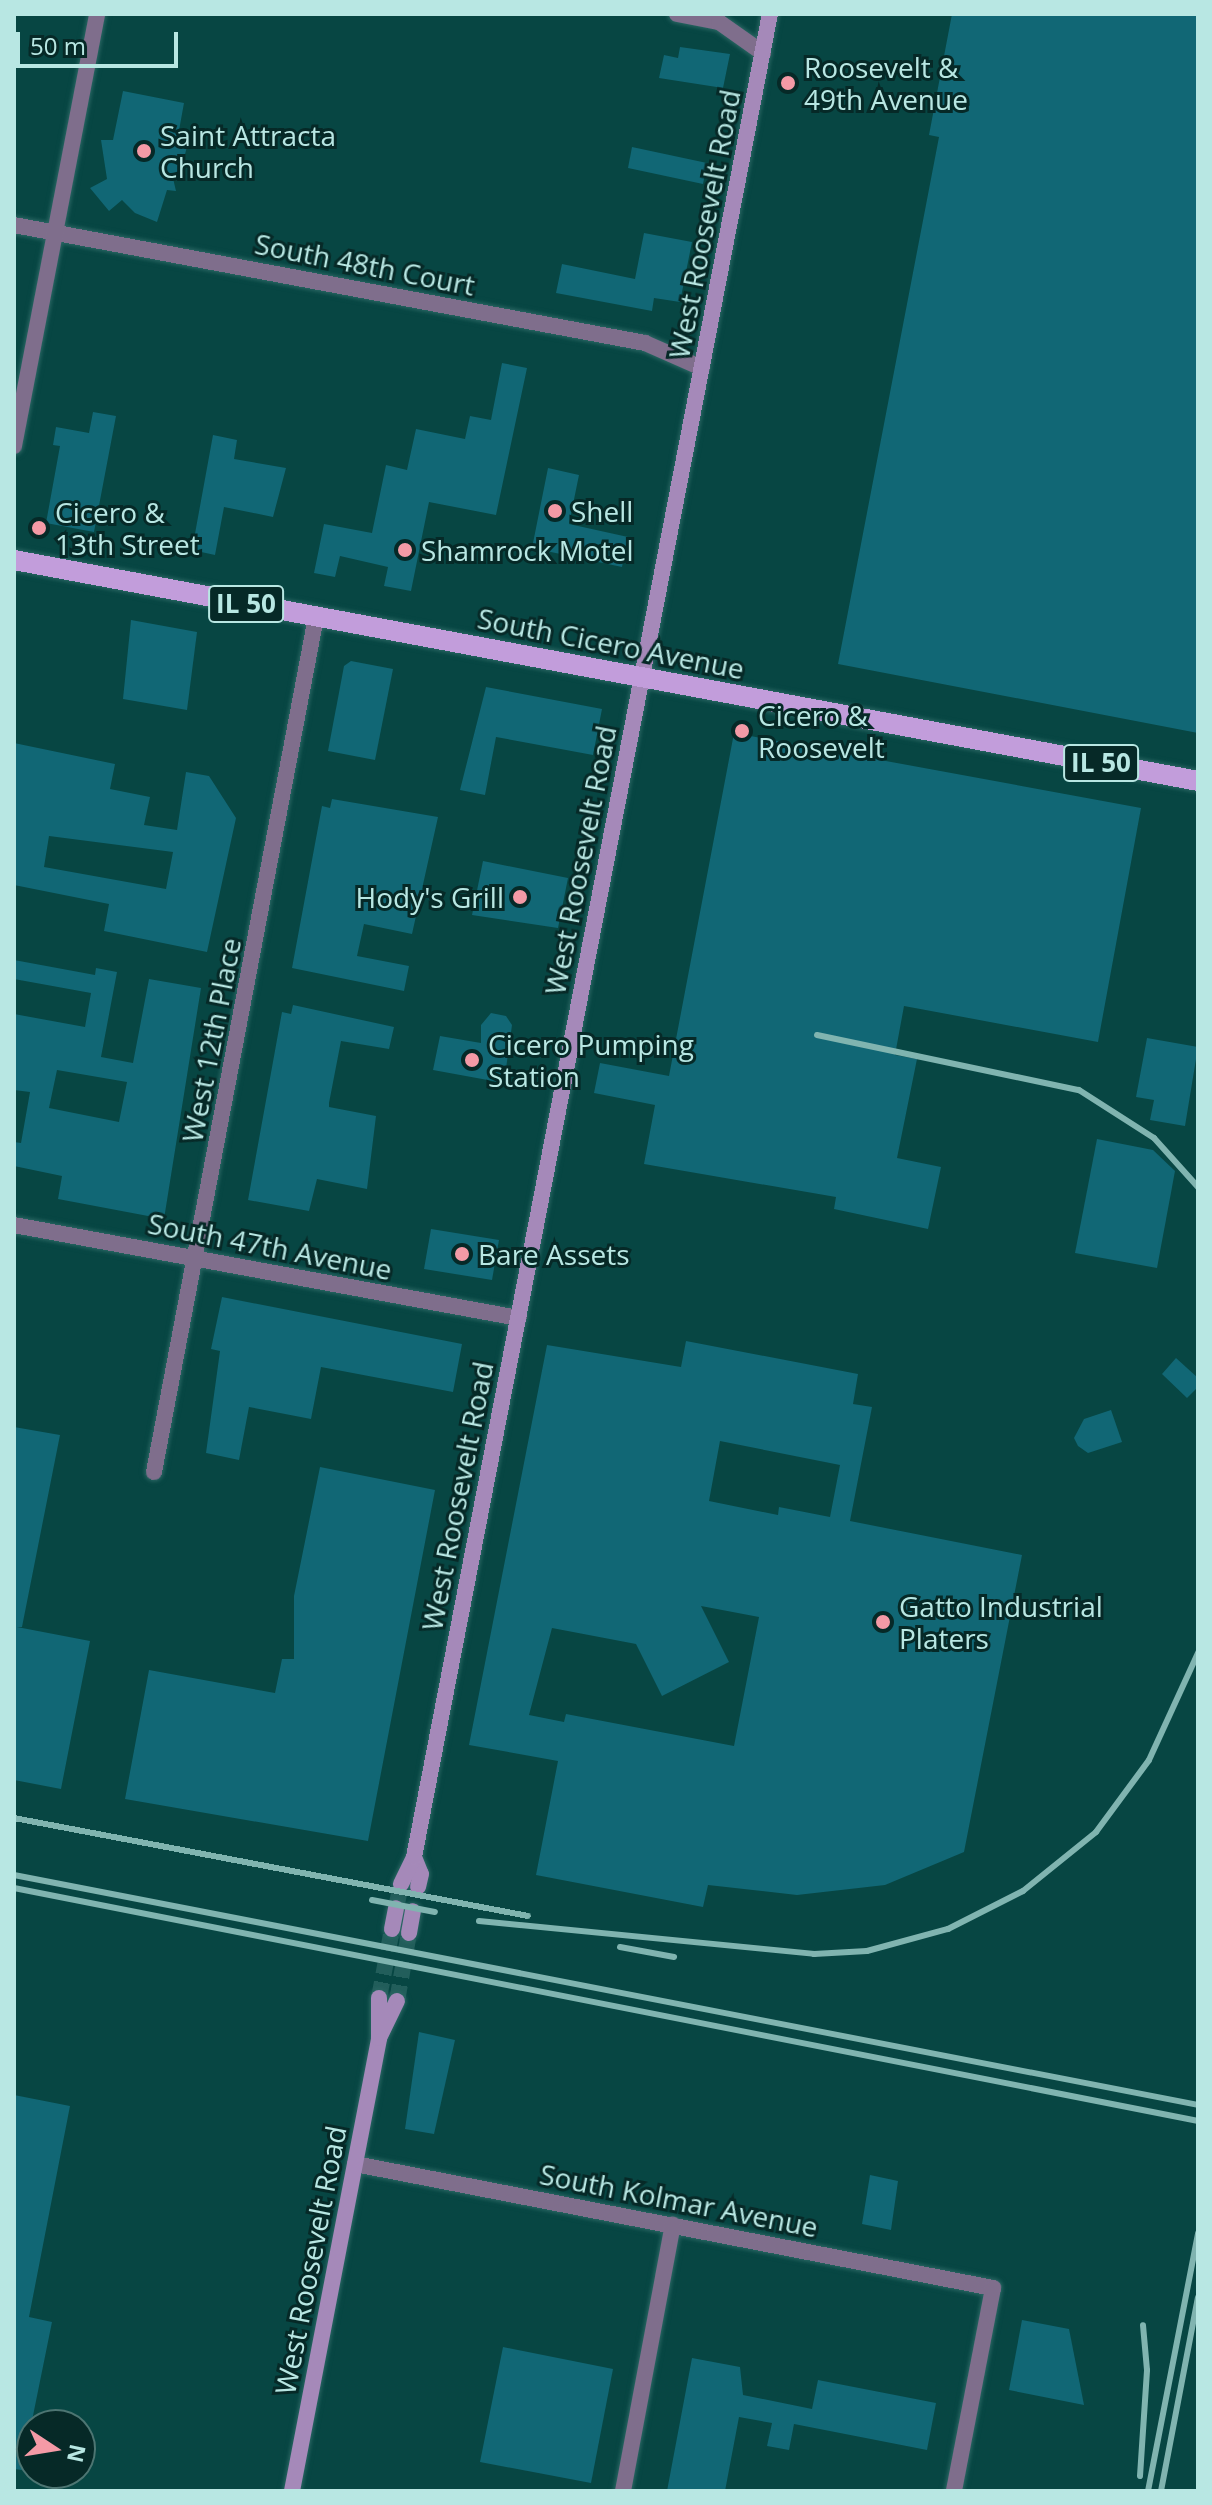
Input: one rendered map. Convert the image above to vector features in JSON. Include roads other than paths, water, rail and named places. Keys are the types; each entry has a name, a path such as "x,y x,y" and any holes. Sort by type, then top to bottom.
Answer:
{"main road":[{"name":"West Roosevelt Road","path":"409,1886 421,1874 414,1857 770,14"},
{"name":"South Cicero Avenue","path":"14,560 1198,781"},
{"path":"396,1908 401,1931 413,1911"},
{"name":"West Roosevelt Road","path":"292,2491 379,2038 379,1998"},
{"name":"West Roosevelt Road","path":"379,2038 394,2017 397,2001"}],"street":[{"path":"14,446 97,14"},
{"path":"677,14 719,22 763,53"},
{"name":"South 48th Court","path":"14,225 645,343 702,368"},
{"name":"West 12th Place","path":"154,1472 316,617"},
{"name":"South 47th Avenue","path":"14,1225 518,1318"},
{"name":"South Kolmar Avenue","path":"355,2164 993,2288 954,2491"},
{"path":"623,2491 673,2225"}],"tunnel":[{"path":"396,1908 401,1884"},
{"path":"379,1998 392,1929"},
{"path":"397,2001 409,1933"}],"railway":[{"path":"817,1035 1079,1090 1154,1138 1198,1187"},
{"path":"479,1921 814,1954 867,1951 948,1929 1023,1891 1096,1832 1149,1760 1198,1653"},
{"path":"14,1818 528,1916"},
{"path":"14,1875 1198,2105"},
{"path":"14,1888 1198,2121"},
{"path":"372,1900 435,1912"},
{"path":"620,1947 674,1957"},
{"path":"1148,2491 1198,2233"},
{"path":"1161,2491 1198,2297"},
{"path":"1140,2476 1147,2370 1143,2325"}],"place":[{"name":"Roosevelt & 49th Avenue","path":"788,83"},
{"name":"Saint Attracta Church","path":"144,151"},
{"name":"Shell","path":"555,511"},
{"name":"Cicero & 13th Street","path":"39,528"},
{"name":"Shamrock Motel","path":"405,550"},
{"name":"Cicero & Roosevelt","path":"742,731"},
{"name":"Hody's Grill","path":"520,897"},
{"name":"Cicero Pumping Station","path":"472,1060"},
{"name":"Bare Assets","path":"462,1254"},
{"name":"Gatto Industrial Platers","path":"883,1622"}]}
